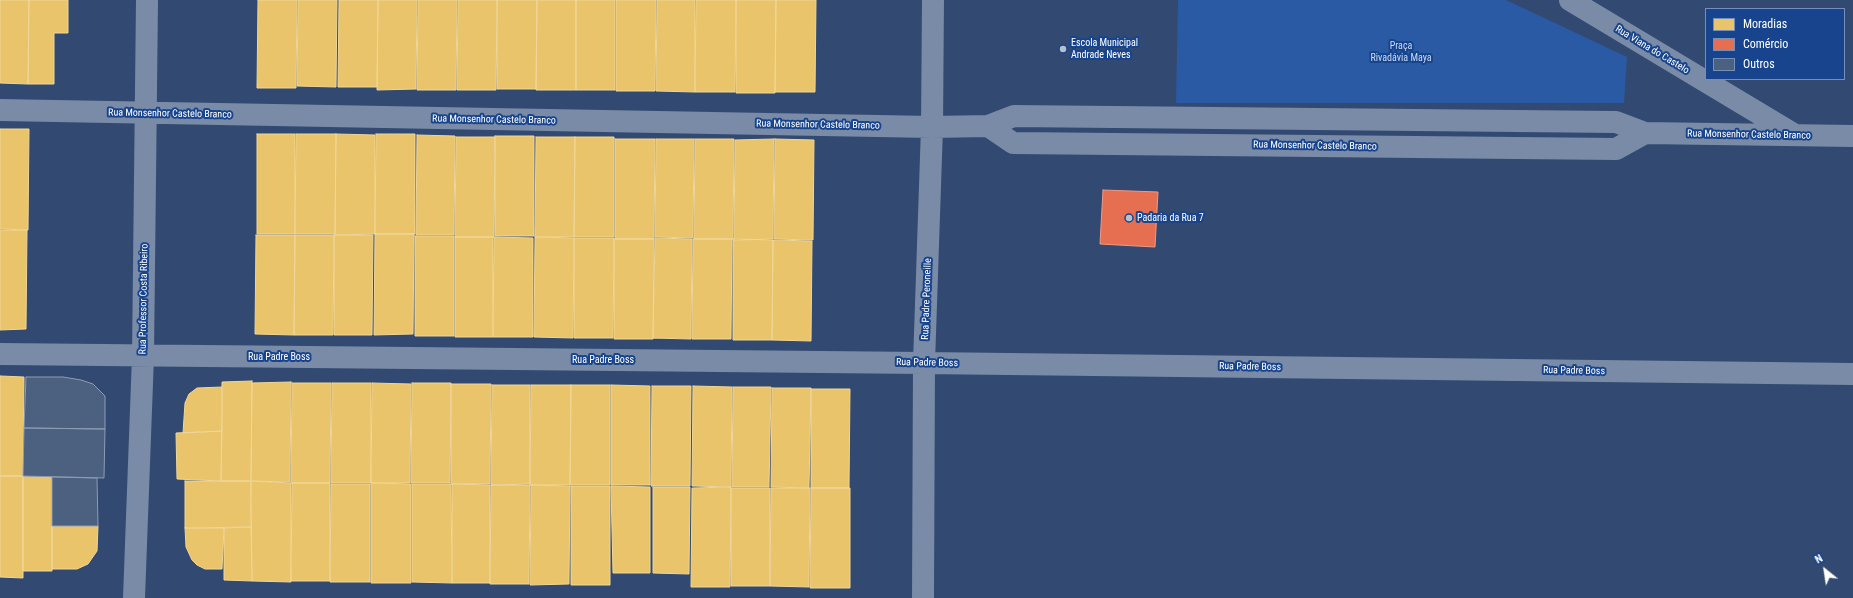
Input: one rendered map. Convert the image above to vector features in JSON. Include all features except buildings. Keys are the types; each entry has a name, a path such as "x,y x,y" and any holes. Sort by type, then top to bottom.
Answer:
{"street":[{"name":"Rua Professor Costa Ribeiro","path":"134,598 143,356 147,0"},
{"name":"Rua Padre Peroneille","path":"923,598 924,362 932,127 933,0"},
{"name":"Rua Viana do Castelo","path":"1570,0 1796,136"},
{"name":"Rua Monsenhor Castelo Branco","path":"0,110 146,114 932,127 988,126 1014,116 1616,122 1644,133 1853,136"},
{"name":"Rua Padre Boss","path":"0,354 924,362 1853,374"}],"green space":[{"name":"Praça Rivadávia Maya","path":"1178,0 1506,0 1627,57 1624,103 1176,103"}],"place":[{"name":"Escola Municipal Andrade Neves","path":"1063,49"},
{"name":"Padaria da Rua 7","path":"1129,218"}]}
